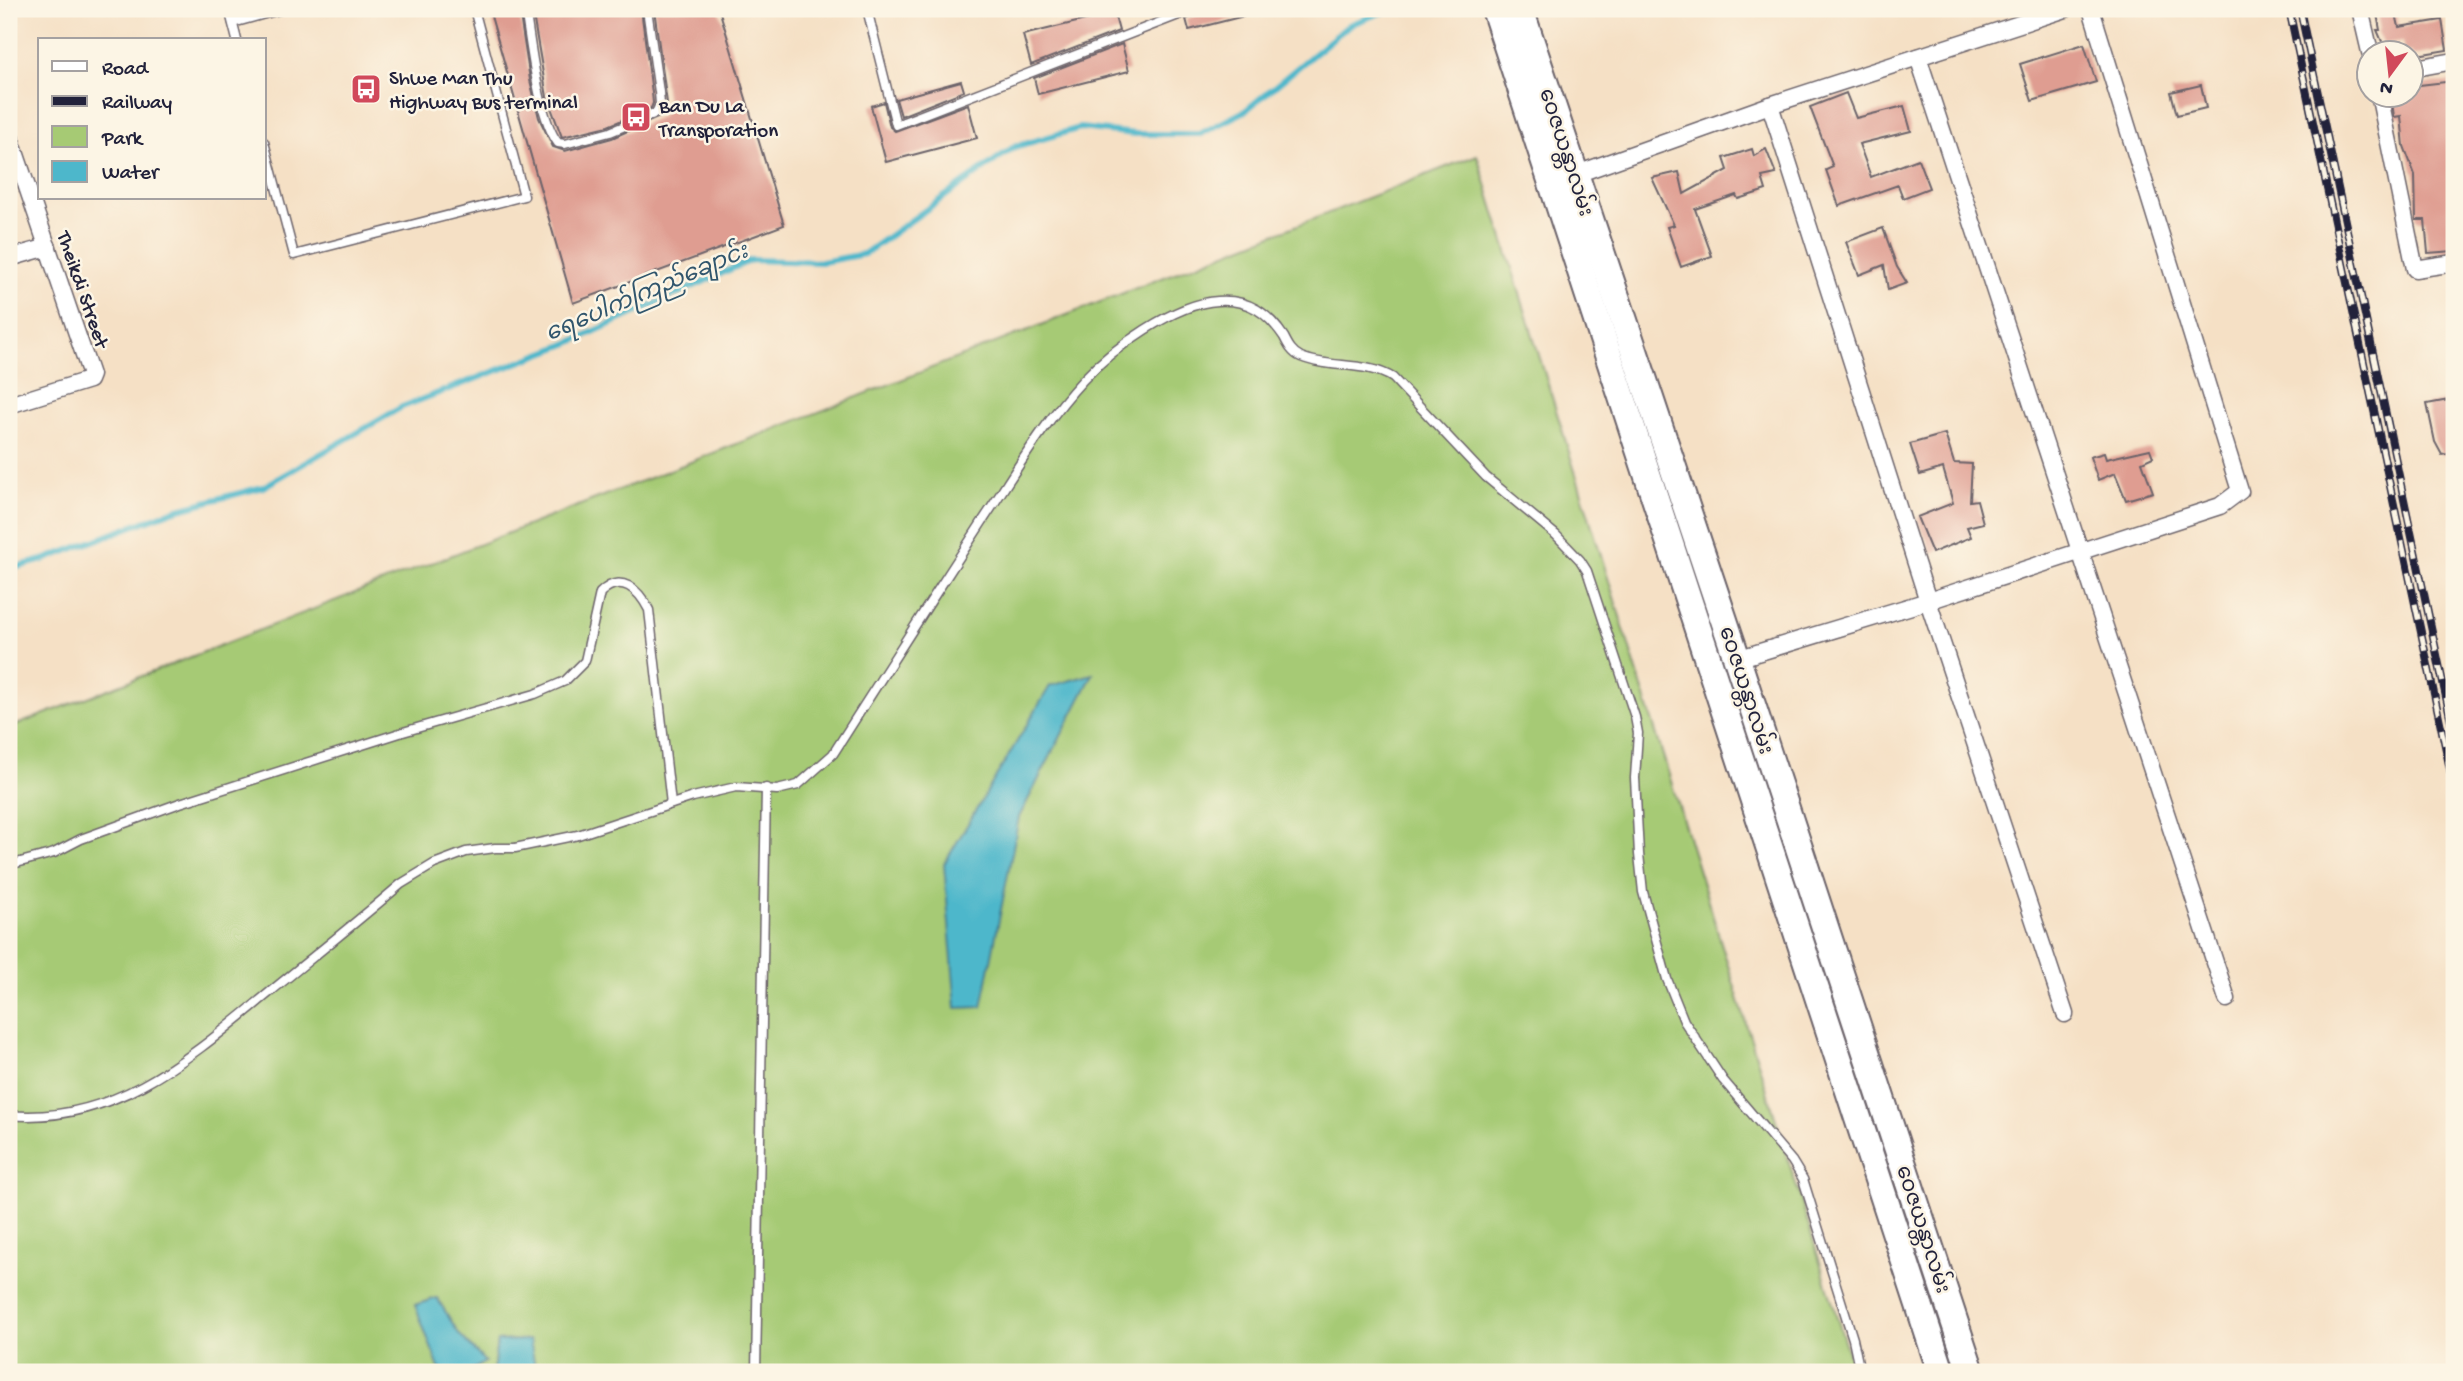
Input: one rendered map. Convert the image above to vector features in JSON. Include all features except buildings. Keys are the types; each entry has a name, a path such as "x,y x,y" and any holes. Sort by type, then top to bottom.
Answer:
{"main road":[{"name":"ဝေဇယန္တာလမ်း","path":"1495,9 1941,1372"},
{"name":"ဝေဇယန္တာလမ်း","path":"1520,9 1971,1372"}],"street":[{"path":"1574,176 1770,105 2066,9"},
{"path":"1737,659 1928,601 2220,506 2240,491 2091,9"},
{"path":"2360,9 2367,38"},
{"path":"1918,57 2227,999"},
{"path":"2424,66 2454,61"},
{"path":"1770,105 1928,601 2065,1014"},
{"path":"2382,108 2415,268 2454,263"},
{"name":"Theikdi Street","path":"9,134 91,378 9,405"},
{"path":"9,258 48,247"}],"lane":[{"path":"229,9 237,38"},
{"path":"233,23 283,9"},
{"path":"266,150 294,255 524,196 474,9"},
{"path":"525,9 542,104 553,137 558,143 565,144 610,132 656,113 660,104 659,92 647,9"},
{"path":"867,9 896,125 1194,9"},
{"path":"9,1115 31,1116 85,1109 124,1096 164,1075 208,1043 401,884 434,864 466,852 515,848 578,835 671,804 736,787 777,789 799,785 833,754 1051,418 1084,379 1125,342 1177,313 1201,304 1236,302 1267,315 1292,351 1300,357 1380,371 1393,378 1486,477 1556,535 1572,550 1587,571 1635,717 1638,733 1635,778 1643,892 1667,979 1684,1021 1717,1070 1792,1161 1803,1179 1853,1339 1860,1372"},
{"path":"9,865 54,853 81,839 180,803 403,732 535,694 565,681 584,661 600,593 604,589 625,584 633,587 642,596 649,610 671,804"},
{"path":"756,1372 765,788"}],"green space":[{"path":"1477,155 1854,1372 536,1372 529,1340 497,1341 493,1372 469,1372 485,1362 459,1334 437,1298 415,1305 439,1368 444,1372 9,1372 9,728","holes":["1092,674 1019,817 1050,686"]}],"water":[{"path":"1093,674 1019,817 982,1007 956,1008 944,864 1050,686"},
{"path":"437,1298 459,1334 485,1362 468,1371 456,1373 439,1368 415,1305"},
{"path":"530,1340 536,1372 493,1372 497,1341"}],"waterway":[{"name":"ရေပေါက်ကြည်ချောင်း","path":"9,569 43,560 175,510 263,487 402,407 569,343 751,260 822,262 864,254 1014,147 1080,128 1135,134 1200,134 1245,111 1349,25 1390,9"}],"railway":[{"path":"2289,9 2454,788"},
{"path":"2300,9 2454,735"}],"place":[{"name":"Shwe Man Thu Highway Bus terminal","path":"366,89"},
{"name":"Ban Du La Transporation","path":"636,117"}]}
